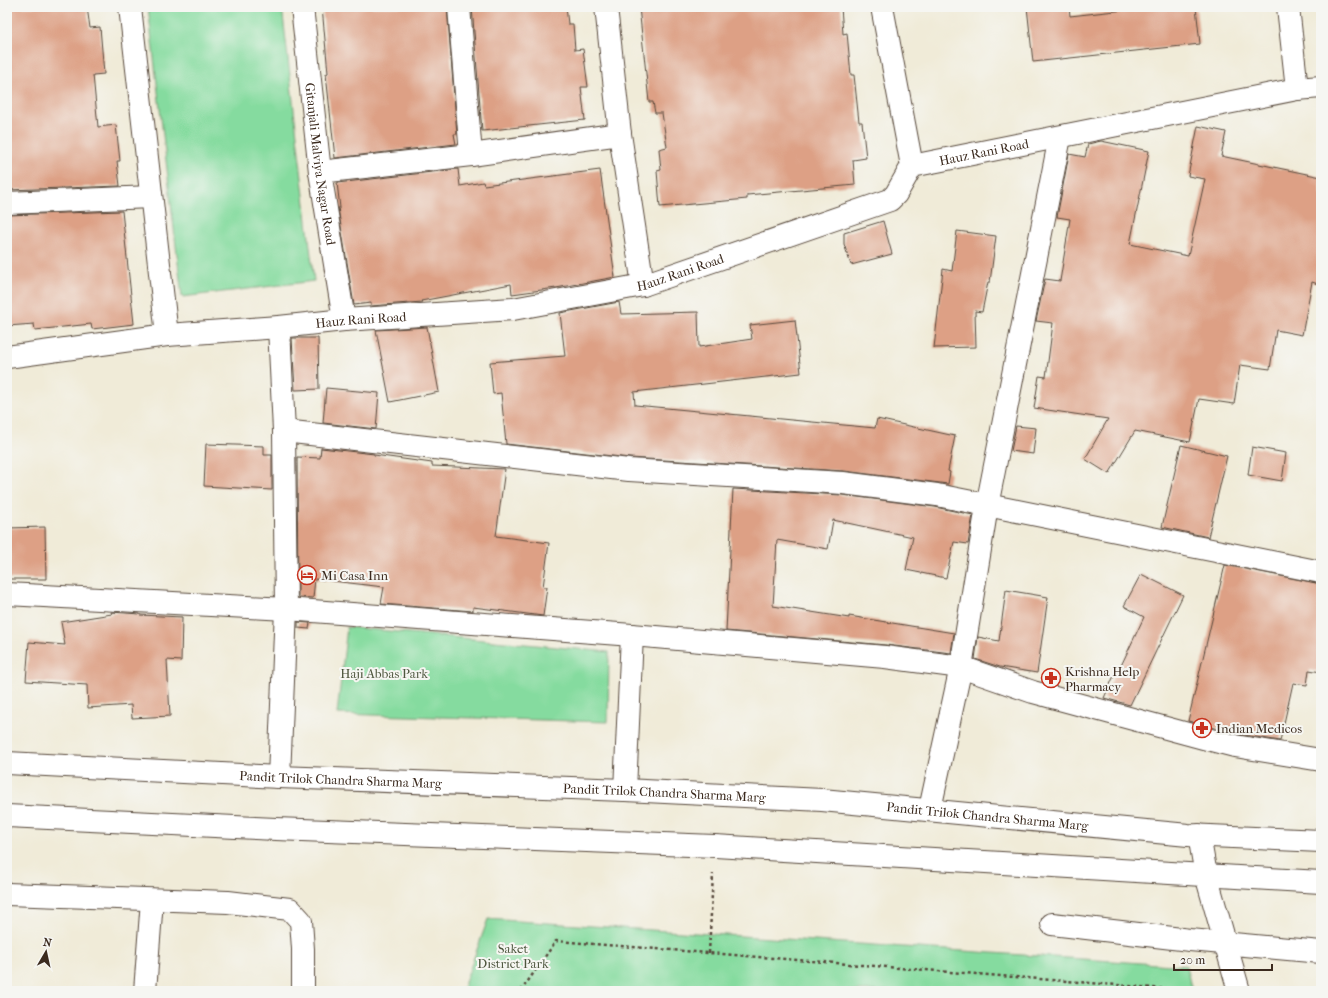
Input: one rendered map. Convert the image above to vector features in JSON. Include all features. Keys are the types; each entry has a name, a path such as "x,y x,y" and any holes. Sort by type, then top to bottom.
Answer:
{"street":[{"path":"130,7 167,335"},
{"name":"Gitanjali Malviya Nagar Road","path":"302,7 320,172 344,320"},
{"path":"459,7 472,155"},
{"path":"606,7 620,134 643,285"},
{"path":"882,7 912,166"},
{"path":"1288,7 1297,89"},
{"name":"Hauz Rani Road","path":"7,357 167,335 279,327 344,320 513,309 643,285 890,200 896,194 912,166 1297,89 1321,86"},
{"path":"320,172 472,155 620,134"},
{"path":"930,809 961,667 987,506 1060,137"},
{"path":"7,203 151,197"},
{"path":"279,327 284,431 286,610 279,777"},
{"path":"284,431 629,470 843,483 936,495 1321,572"},
{"path":"7,594 286,610 632,635 885,657 961,667 1033,692 1203,738 1235,746 1321,760"},
{"path":"624,790 632,635"},
{"name":"Pandit Trilok Chandra Sharma Marg","path":"7,763 279,777 624,790 822,800 1199,835 1321,841"},
{"path":"7,816 276,829 715,846 1321,882"},
{"path":"1199,835 1206,876 1239,991"},
{"path":"7,894 228,902 290,909 301,920 303,991"},
{"path":"145,991 152,900"},
{"path":"1052,924 1190,940 1321,952"}],"path":[{"path":"709,953 715,846"},
{"path":"521,991 556,941 1167,989 1167,991"}],"green space":[{"path":"148,7 282,7 314,281 182,297"},
{"name":"Haji Abbas Park","path":"347,627 609,652 608,722 337,714"},
{"name":"Saket District Park","path":"488,919 1186,966 1192,991 462,991"}],"building":[{"path":"7,7 87,7 90,28 100,27 104,74 93,75 98,127 116,125 120,161 117,161 120,186 7,190"},
{"path":"322,7 447,7 457,134 454,134 456,144 335,158 326,74 328,73"},
{"path":"472,7 566,7 568,24 573,24 575,50 583,49 588,87 581,87 585,120 482,131"},
{"path":"639,7 841,7 843,34 847,33 851,75 854,75 859,122 862,122 866,158 853,160 855,185 747,195 747,199 660,207 657,171 661,170 659,149 667,147 662,113 655,113 653,102 649,102"},
{"path":"1027,7 1069,7 1070,16 1152,7 1196,7 1200,44 1033,62"},
{"path":"1198,126 1226,132 1221,156 1321,177 1321,267 1318,284 1312,282 1302,335 1276,330 1270,369 1240,365 1234,404 1199,399 1190,442 1135,431 1109,474 1085,459 1108,419 1034,408 1039,376 1046,377 1053,323 1036,321 1045,279 1060,281 1070,219 1057,217 1069,154 1085,157 1088,144 1101,141 1149,151 1130,244 1188,256 1205,179 1188,176"},
{"path":"458,169 460,186 483,182 484,185 600,170 615,277 556,288 512,294 511,284 421,301 422,302 371,306 371,303 354,305 338,208 340,208 337,183"},
{"path":"122,211 134,324 92,329 91,324 35,330 34,324 7,326 7,215"},
{"path":"883,221 892,254 851,265 844,244 844,233"},
{"path":"957,231 996,236 990,282 988,282 982,312 975,311 976,347 934,348 943,269 952,271"},
{"path":"619,302 621,314 698,312 699,347 752,339 750,325 795,320 801,373 634,392 635,405 875,428 877,419 955,436 948,471 950,472 948,484 844,471 630,458 506,444 501,393 493,394 490,362 565,356 560,313"},
{"path":"427,327 439,392 390,402 376,330"},
{"path":"292,338 318,338 319,389 295,390"},
{"path":"326,388 379,393 376,429 323,423"},
{"path":"1016,426 1036,428 1033,454 1011,451"},
{"path":"206,444 264,446 264,455 272,455 272,490 204,486"},
{"path":"1181,445 1227,456 1208,537 1162,527"},
{"path":"1252,447 1286,453 1282,481 1248,475"},
{"path":"321,448 432,463 432,466 505,469 496,536 549,543 543,587 547,587 543,616 473,607 473,611 381,604 384,587 315,579 313,598 298,597 297,457 320,458"},
{"path":"733,489 842,495 935,507 973,515 968,544 954,542 946,578 906,570 913,537 833,520 828,549 777,540 773,606 849,618 849,616 954,633 951,653 886,645 726,631"},
{"path":"45,527 46,579 7,579 7,528"},
{"path":"1225,565 1321,584 1321,672 1309,670 1307,685 1293,683 1280,741 1238,734 1188,721"},
{"path":"1141,574 1183,595 1130,705 1104,698 1144,617 1124,606"},
{"path":"1006,590 1048,597 1037,673 1000,667 975,659 978,637 999,641"},
{"path":"111,612 182,617 181,661 167,660 170,716 132,718 131,705 88,708 87,685 26,681 29,642 65,645 61,622 112,614"},
{"path":"298,622 310,623 309,629 298,628"}],"place":[{"name":"Mi Casa Inn","path":"307,575"},
{"name":"Krishna Help Pharmacy","path":"1051,678"},
{"name":"Indian Medicos","path":"1202,728"}]}
